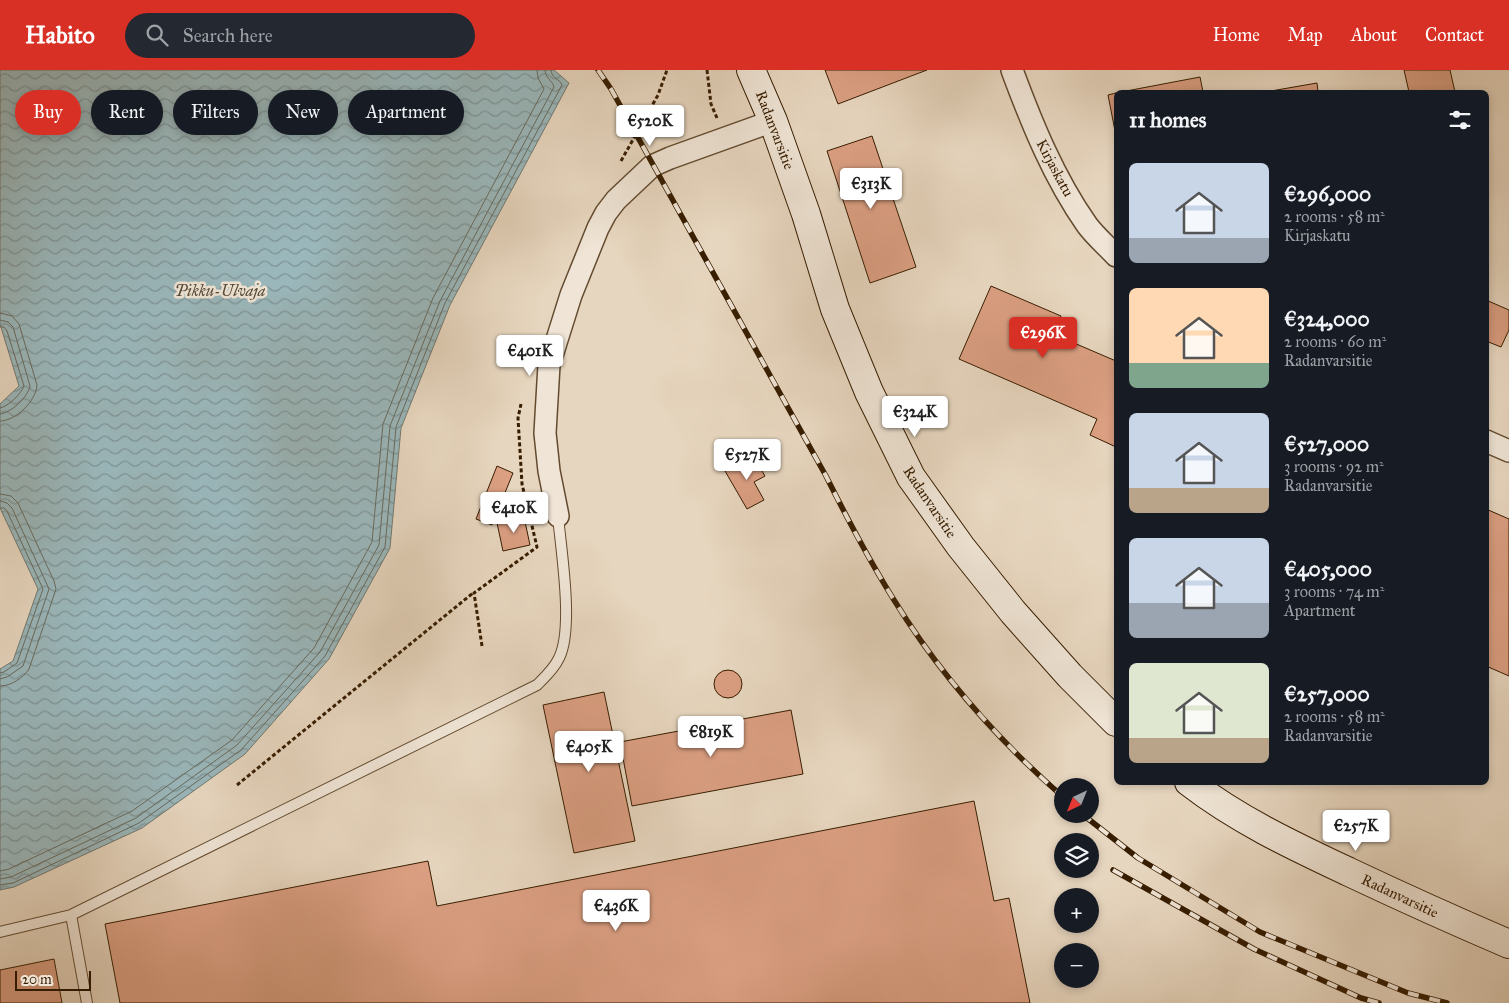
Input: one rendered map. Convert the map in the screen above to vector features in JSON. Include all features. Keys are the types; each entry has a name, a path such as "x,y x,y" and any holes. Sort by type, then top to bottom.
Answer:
{"street":[{"name":"Radanvarsitie","path":"751,70 773,121 806,214 835,309 869,392 911,478 961,547 1013,612 1070,676 1114,720"},
{"name":"Kirjaskatu","path":"1012,70 1033,127 1056,174 1088,226 1114,254"},
{"path":"558,516 544,433 549,365 571,294 598,228 616,200 652,166 773,121"},
{"path":"1489,442 1509,451"},
{"name":"Radanvarsitie","path":"1193,785 1208,798 1277,838 1449,919 1509,944"}],"lane":[{"path":"0,932 71,915 537,685 549,674 559,659 565,640 565,589 558,516"},
{"path":"71,915 88,1003"}],"path":[{"path":"618,167 658,95 667,70"},
{"path":"707,70 711,104 726,138"},
{"path":"237,785 474,593 537,547 532,521"},
{"path":"474,593 482,646"}],"water":[{"name":"Pikku-Ulvaja","path":"0,70 554,70 569,83 450,305 401,428 390,548 329,659 245,754 142,828 14,887 0,890 0,669 13,661 38,589 0,508 0,404 19,386 0,324"}],"building":[{"path":"825,70 927,70 838,104"},
{"path":"1404,70 1450,70 1455,90 1409,90"},
{"path":"1200,77 1203,90 1132,90"},
{"path":"1317,83 1318,90 1277,90"},
{"path":"1114,94 1114,126 1108,95"},
{"path":"872,136 916,267 870,283 827,151"},
{"path":"991,286 1061,316 1053,334 1114,360 1114,446 1090,435 1097,419 959,359"},
{"path":"1489,301 1509,310 1509,330 1501,347 1489,342"},
{"path":"752,455 765,476 754,482 764,500 747,509 725,471"},
{"path":"497,466 513,473 492,525 476,519"},
{"path":"1489,510 1509,519 1509,676 1489,667"},
{"path":"524,517 530,545 503,551 497,523"},
{"path":"728,670 738,674 742,684 738,694 728,698 718,694 714,684 718,674"},
{"path":"604,692 635,841 574,853 543,705"},
{"path":"791,710 803,774 632,806 620,742"},
{"path":"974,801 994,901 1009,898 1030,1003 120,1003 105,924 428,861 437,906"},
{"path":"54,959 62,1003 0,1003 0,970"}],"railway":[{"path":"598,70 611,89 894,600 930,654 971,704 1015,752 1054,789"},
{"path":"1093,823 1138,858 1260,932 1408,993 1447,1003"},
{"path":"1113,870 1254,949 1361,998 1379,1003"}]}
